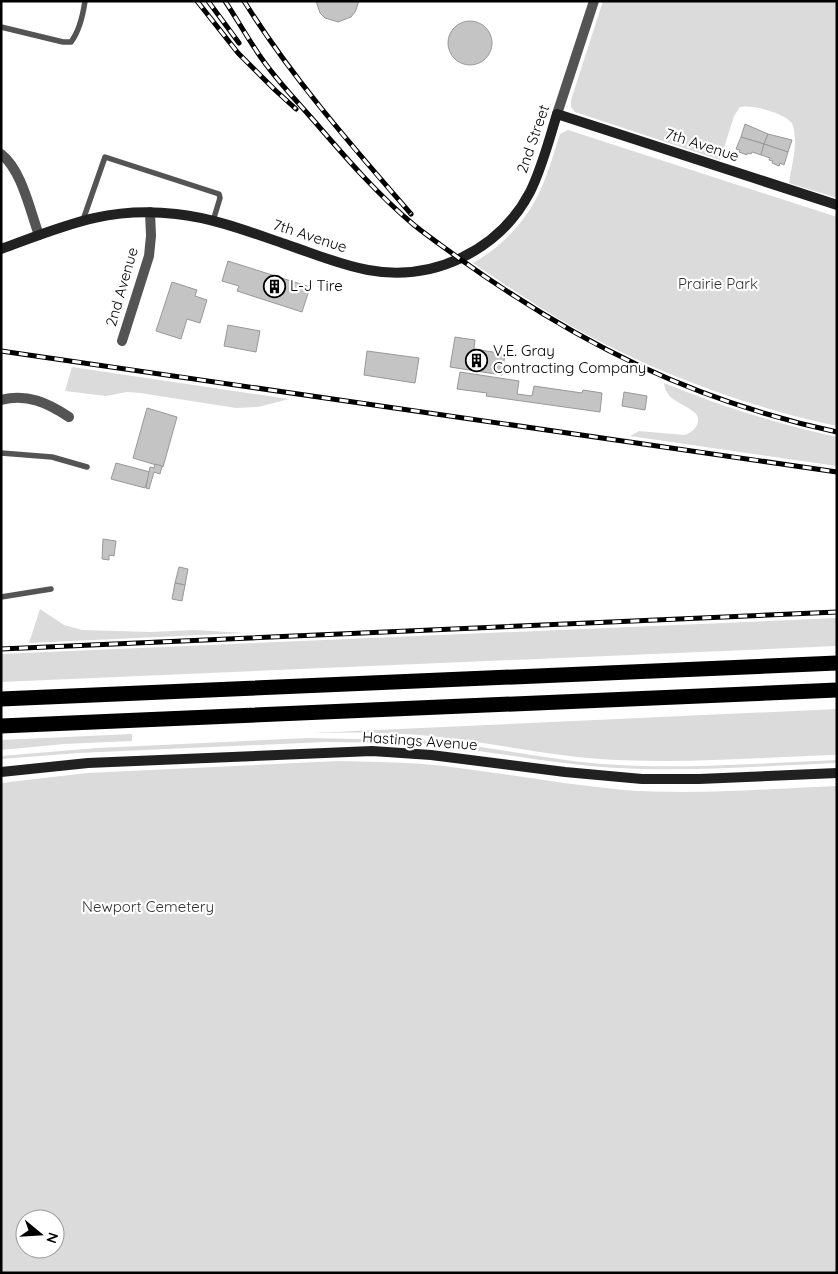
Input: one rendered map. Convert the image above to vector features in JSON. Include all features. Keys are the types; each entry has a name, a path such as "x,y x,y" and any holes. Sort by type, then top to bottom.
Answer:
{"highway":[{"path":"1,699 837,663"},
{"path":"1,691 122,685 256,688"},
{"path":"2,726 837,690"}],"street":[{"name":"2nd Street","path":"460,259 495,237 523,204 536,177 594,1"},
{"name":"7th Avenue","path":"557,114 837,205"},
{"path":"1,154 9,161 18,176 39,235"},
{"name":"7th Avenue","path":"1,249 83,220 117,213 139,211 179,214 213,221 352,266 377,272 415,272 436,268 460,259"},
{"name":"2nd Avenue","path":"122,341 148,256 151,240 150,212"},
{"path":"1,400 27,398 43,402 69,417"},
{"name":"Hastings Avenue","path":"1,772 88,763 372,751 438,756 565,772 642,779 837,774"}],"lane":[{"path":"1,27 63,42 71,42 78,28 85,1"},
{"path":"83,220 105,156 219,194 220,198 213,221"},
{"path":"1,453 52,457 87,467"},
{"path":"1,597 51,589"}],"green space":[{"path":"603,1 837,1 837,198 789,183 795,145 792,123 788,119 768,110 745,106 740,107 734,116 720,160 575,112 571,107 571,100"},
{"name":"Prairie Park","path":"568,130 837,217 837,426 729,396 625,354 559,319 473,263 507,238 533,205 540,192 560,134"},
{"path":"72,367 289,399 258,407 236,408 140,393 127,392 106,396 65,391"},
{"path":"664,383 749,414 837,437 837,466 630,436 639,431 684,435 691,432 696,426 698,422 697,415 675,401 668,394"},
{"path":"40,609 64,625 82,630 151,632 195,630 244,633 29,643"},
{"path":"837,618 837,646 1,682 1,654"},
{"path":"837,709 837,755 658,761 600,759 423,735 310,733"},
{"path":"132,734 132,741 64,744 1,750 1,740"},
{"path":"308,738 412,740 412,743 325,742 79,753 1,759 1,756 97,748"},
{"path":"418,740 579,762 631,766 720,765 837,760 837,763 699,769 617,768 418,743"},
{"name":"Newport Cemetery","path":"338,761 429,765 624,790 677,792 837,786 837,1273 1,1273 1,783 87,773"}],"building":[{"path":"316,1 359,1 351,17 338,22 325,18 320,13"},
{"path":"470,21 482,25 488,31 492,43 488,55 482,61 470,65 458,61 452,55 448,43 452,31 458,25"},
{"path":"745,124 768,134 764,144 741,137"},
{"path":"768,134 792,140 788,152 764,144"},
{"path":"741,137 764,144 761,155 752,152 751,154 747,153 747,155 739,152 740,150 736,149"},
{"path":"764,144 788,152 784,165 780,163 779,166 772,163 773,161 769,160 770,158 761,155"},
{"name":"L-J Tire","path":"228,261 310,287 302,312 237,291 239,286 222,281"},
{"path":"172,282 197,290 195,296 207,300 200,323 187,319 181,339 156,331"},
{"path":"228,325 260,331 256,352 224,346"},
{"name":"V.E. Gray Contracting Company","path":"455,337 475,340 474,349 505,354 502,375 450,367"},
{"path":"367,351 419,358 415,383 364,375"},
{"path":"460,372 519,381 517,394 532,396 534,386 582,393 583,390 602,393 600,412 486,396 487,393 457,389"},
{"path":"624,392 647,396 645,410 622,406"},
{"path":"147,408 177,417 163,467 133,458"},
{"path":"116,463 150,472 145,488 111,479"},
{"path":"155,464 162,466 160,474 154,472 149,489 146,488 150,467 154,468"},
{"path":"103,539 116,541 114,556 109,555 109,560 102,559"},
{"path":"179,567 188,569 185,585 175,583"},
{"path":"175,583 185,585 182,601 172,599"}],"railway":[{"path":"197,1 238,53 296,109"},
{"path":"208,1 239,43"},
{"path":"225,1 268,67 350,162 375,188 400,213 420,229 504,290 594,343 686,386 734,404 837,432"},
{"path":"244,1 302,84 411,214"},
{"path":"1,351 837,472"},
{"path":"1,649 837,612"}],"place":[{"name":"L-J Tire","path":"274,286"},
{"name":"V.E. Gray Contracting Company","path":"477,360"}]}
